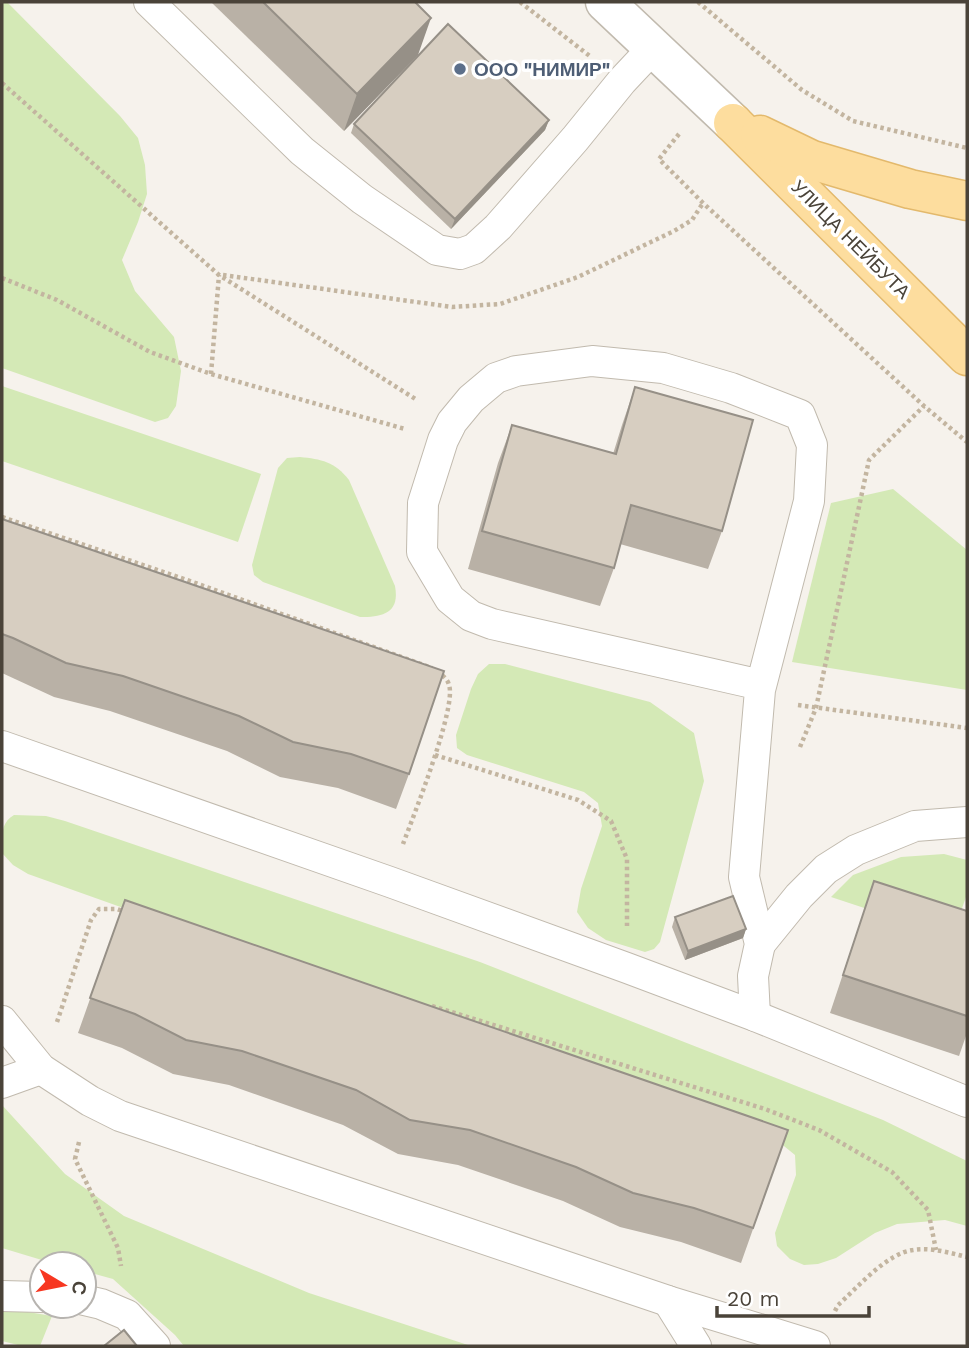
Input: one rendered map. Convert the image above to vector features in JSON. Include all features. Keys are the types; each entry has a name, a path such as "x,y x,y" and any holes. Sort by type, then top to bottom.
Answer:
{"main road":[{"name":"УЛИЦА НЕЙБУТА","path":"733,123 812,160 910,189 967,201"},
{"name":"УЛИЦА НЕЙБУТА","path":"733,123 967,356"}],"street":[{"name":"УЛИЦА НЕЙБУТА","path":"605,2 733,123"}],"lane":[{"path":"149,2 302,151 362,199 438,250 449,253 460,254 474,249 498,227 575,139 622,80 653,48"},
{"path":"755,1016 753,976 760,944 744,877 760,692 809,501 812,445 800,415 731,388 663,368 592,361 516,371 496,378 471,399 448,431 423,503 422,552 450,599 471,616 492,624 760,692"},
{"path":"2,746 627,968 755,1016 967,1102"},
{"path":"760,944 799,896 826,869 856,850 915,826 967,822"},
{"path":"2,1021 41,1069 90,1101 120,1116 668,1301 815,1346"},
{"path":"2,1083 41,1069"},
{"path":"2,1296 28,1297"},
{"path":"668,1301 696,1346"},
{"path":"98,1303 127,1315 155,1346"}],"path":[{"path":"520,2 622,80"},
{"path":"698,2 802,90 853,121 967,148"},
{"path":"2,83 219,275 448,431"},
{"path":"675,140 659,159 703,203 924,406 967,442"},
{"path":"211,374 219,275"},
{"path":"2,278 57,300 150,352 211,374 448,431"},
{"path":"796,757 816,708 869,460 924,406"},
{"path":"2,517 426,664 440,672 449,684 450,702 435,755 390,882"},
{"path":"760,692 816,708 967,728"},
{"path":"435,755 578,800 611,821 627,859 627,968"},
{"path":"41,1069 91,920 99,909 117,909 130,913"},
{"path":"421,1003 765,1109 819,1130 892,1172 928,1210 936,1250"},
{"path":"75,1159 118,1248 127,1315"},
{"path":"833,1315 838,1305 886,1261 911,1250 936,1250 967,1258"}],"green space":[{"path":"2,2 7,2 120,116 138,138 145,165 147,194 122,260 135,291 174,337 181,371 176,406 168,418 155,422 2,368"},
{"path":"2,386 261,474 238,542 2,461"},
{"path":"300,457 327,462 349,480 395,586 395,602 388,612 360,617 263,582 254,575 252,565 278,468 287,458"},
{"path":"893,489 967,550 967,690 792,662 831,503"},
{"path":"489,664 505,664 650,702 694,733 704,781 660,942 654,949 645,952 606,940 588,928 577,912 581,889 602,826 598,803 584,792 467,755 457,748 456,735 471,689 478,674"},
{"path":"14,815 46,816 65,821 480,962 883,1120 967,1161 967,1226 945,1220 897,1224 875,1233 836,1258 818,1264 804,1265 790,1259 777,1246 775,1233 796,1175 795,1155 779,1142 28,874 13,865 2,853 4,826"},
{"path":"944,854 967,860 967,894 952,937 831,897 853,875 901,857"},
{"path":"2,1105 65,1174 124,1216 309,1293 471,1346 184,1346 113,1279 98,1275 98,1250 28,1250 28,1256 2,1248"},
{"path":"2,1312 28,1312 28,1320 50,1320 40,1346 22,1346 2,1341"}],"building":[{"path":"263,2 415,2 431,18 357,94"},
{"path":"448,24 549,120 455,219 354,124"},
{"path":"635,387 753,420 722,531 631,505 614,568 482,531 512,425 616,454"},
{"path":"2,519 444,671 409,774 351,754 293,742 239,716 123,676 66,663 2,634"},
{"path":"874,881 967,911 967,1016 843,975"},
{"path":"733,896 746,929 688,951 675,917"},
{"path":"125,900 788,1130 753,1228 694,1208 633,1193 576,1167 470,1130 410,1120 356,1090 242,1051 186,1040 135,1014 90,998"},
{"path":"124,1330 137,1346 104,1346"}],"place":[{"name":"ООО \"НИМИР\"","path":"460,69"}]}
